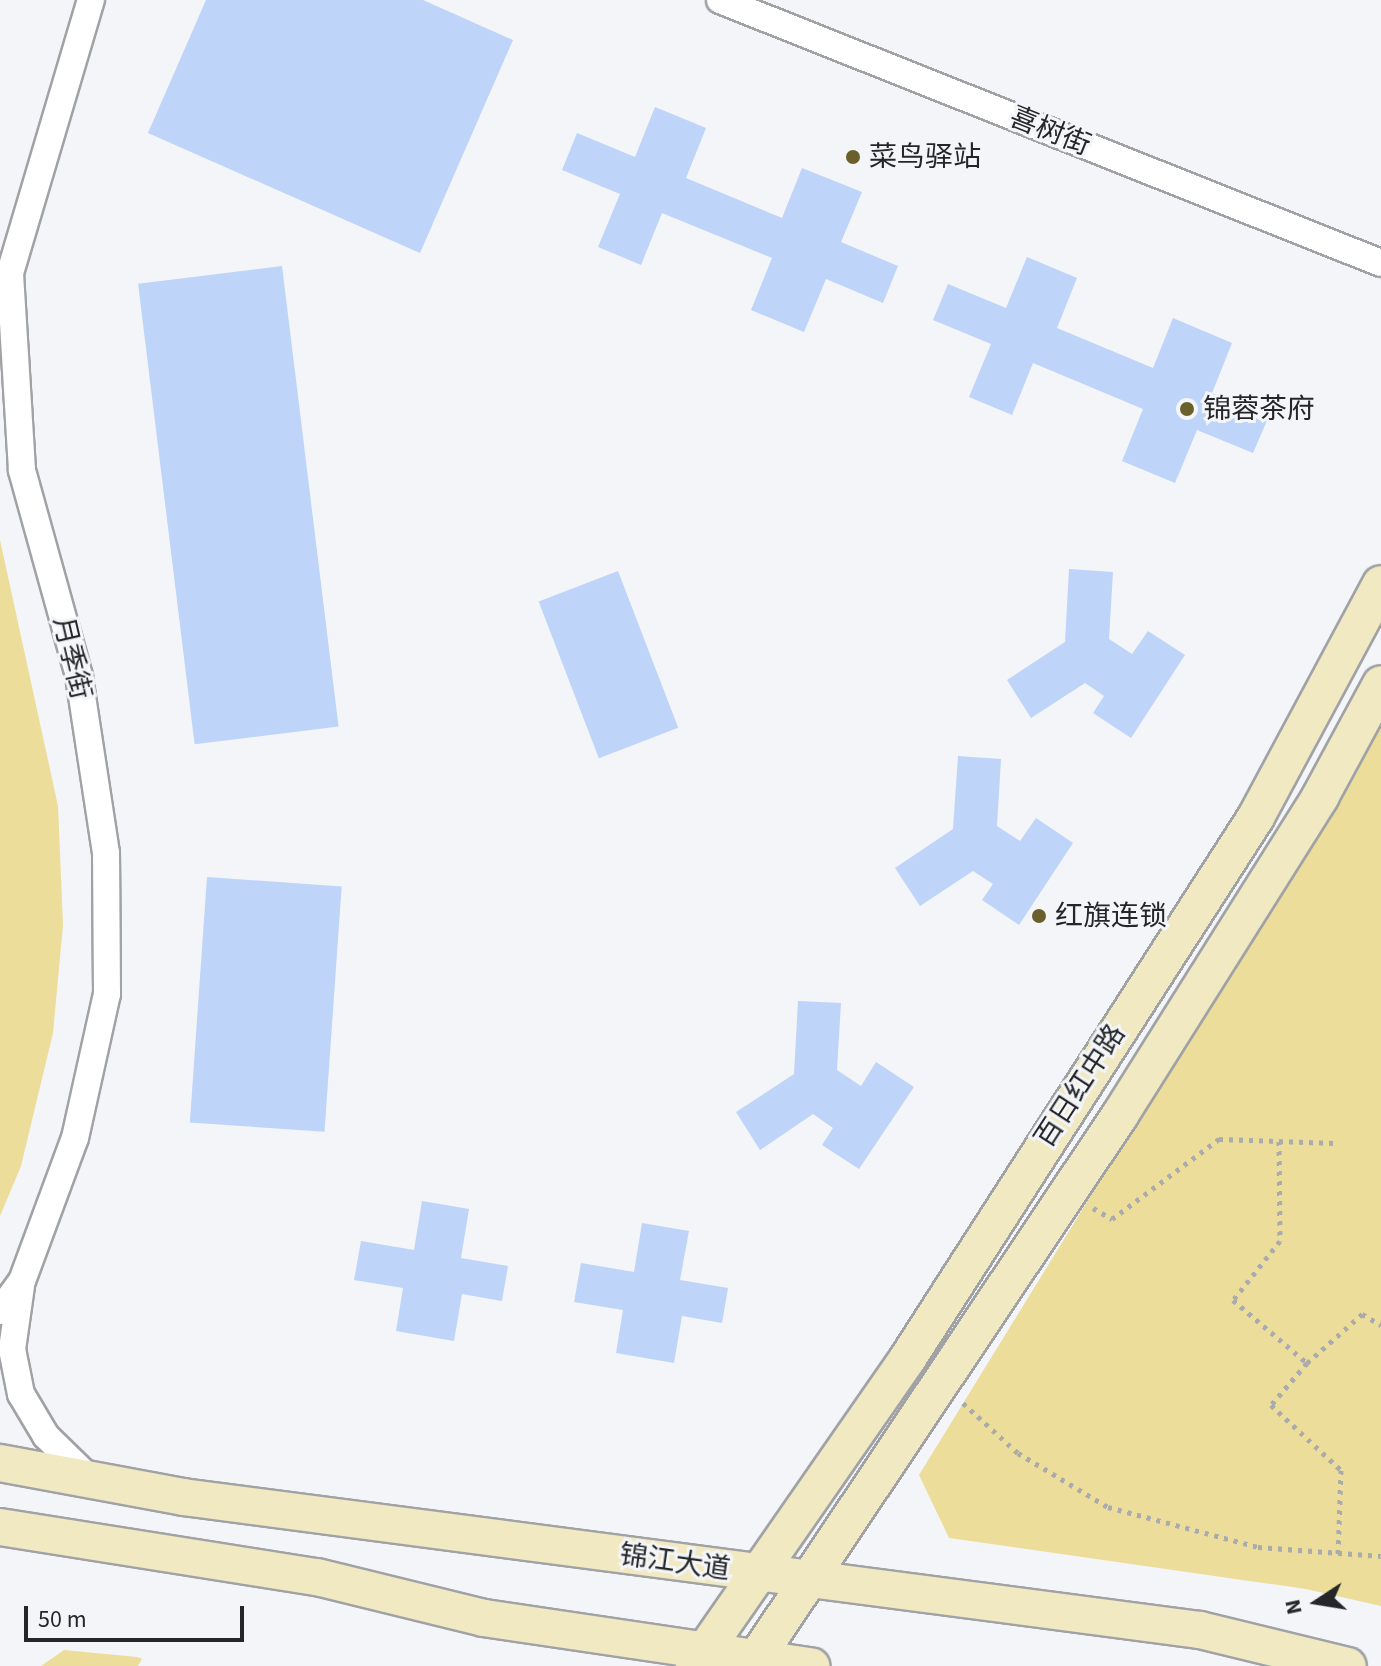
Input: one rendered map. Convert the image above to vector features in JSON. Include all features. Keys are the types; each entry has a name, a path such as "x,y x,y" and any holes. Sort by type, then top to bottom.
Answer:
{"street":[{"name":"月季街","path":"0,1311 22,1281 75,1138 107,994 106,853 79,676 22,470 5,271 91,0"},
{"name":"喜树街","path":"720,0 1381,263"},
{"name":"百日红中路","path":"700,1658 755,1573 908,1358 1256,817 1381,584"},
{"name":"百日红中路","path":"755,1660 815,1579 1137,1089 1320,797 1381,684"},
{"path":"22,1281 12,1349 21,1394 46,1436 90,1479"},
{"name":"锦江大道","path":"0,1463 90,1479 755,1573 1200,1630 1348,1666"},
{"path":"0,1527 317,1577 484,1618 700,1658 811,1666"}],"path":[{"path":"1085,1204 1112,1219 1219,1139 1335,1143"},
{"path":"1279,1141 1280,1241 1233,1300 1307,1363"},
{"path":"1338,1554 1341,1470 1271,1405 1307,1363 1362,1314 1381,1325"},
{"path":"963,1403 1028,1460 1108,1507 1258,1547 1381,1556"}],"shaded area":[{"path":"0,540 58,806 63,925 53,1033 21,1166 0,1216"},
{"path":"1381,724 1381,1606 1306,1589 949,1538 919,1475"},
{"path":"64,1650 142,1659 138,1666 41,1666"}],"building":[{"path":"206,0 423,0 513,40 420,253 148,133"},
{"path":"655,107 706,128 686,178 782,218 802,168 862,192 841,242 898,266 883,303 826,279 804,332 751,310 772,258 662,213 641,265 598,247 620,194 562,170 577,133 635,157"},
{"path":"1027,257 1077,278 1057,328 1153,368 1173,318 1232,343 1212,393 1269,416 1253,453 1197,430 1175,483 1122,461 1143,409 1033,363 1012,415 969,397 991,344 933,320 948,284 1006,308"},
{"path":"282,266 339,727 195,744 138,284"},
{"path":"1069,569 1113,572 1109,639 1132,654 1148,631 1185,655 1131,738 1093,713 1104,696 1085,683 1031,718 1007,680 1065,642"},
{"path":"618,571 678,728 599,758 539,601"},
{"path":"958,756 1001,759 997,826 1020,841 1036,818 1073,843 1019,925 982,900 993,884 973,871 920,906 895,868 953,829"},
{"path":"207,877 342,886 325,1132 190,1122"},
{"path":"798,1001 841,1003 837,1070 861,1086 876,1062 914,1087 859,1169 822,1145 833,1128 813,1114 760,1150 736,1112 794,1074"},
{"path":"422,1201 469,1209 461,1258 508,1266 502,1301 462,1294 454,1341 396,1331 403,1288 354,1280 361,1241 414,1250"},
{"path":"642,1223 689,1231 680,1280 728,1288 722,1323 682,1316 674,1363 616,1353 623,1310 574,1302 581,1263 634,1272"}],"place":[{"name":"菜鸟驿站","path":"853,157"},
{"name":"锦蓉茶府","path":"1187,409"},
{"name":"红旗连锁","path":"1039,916"}]}
